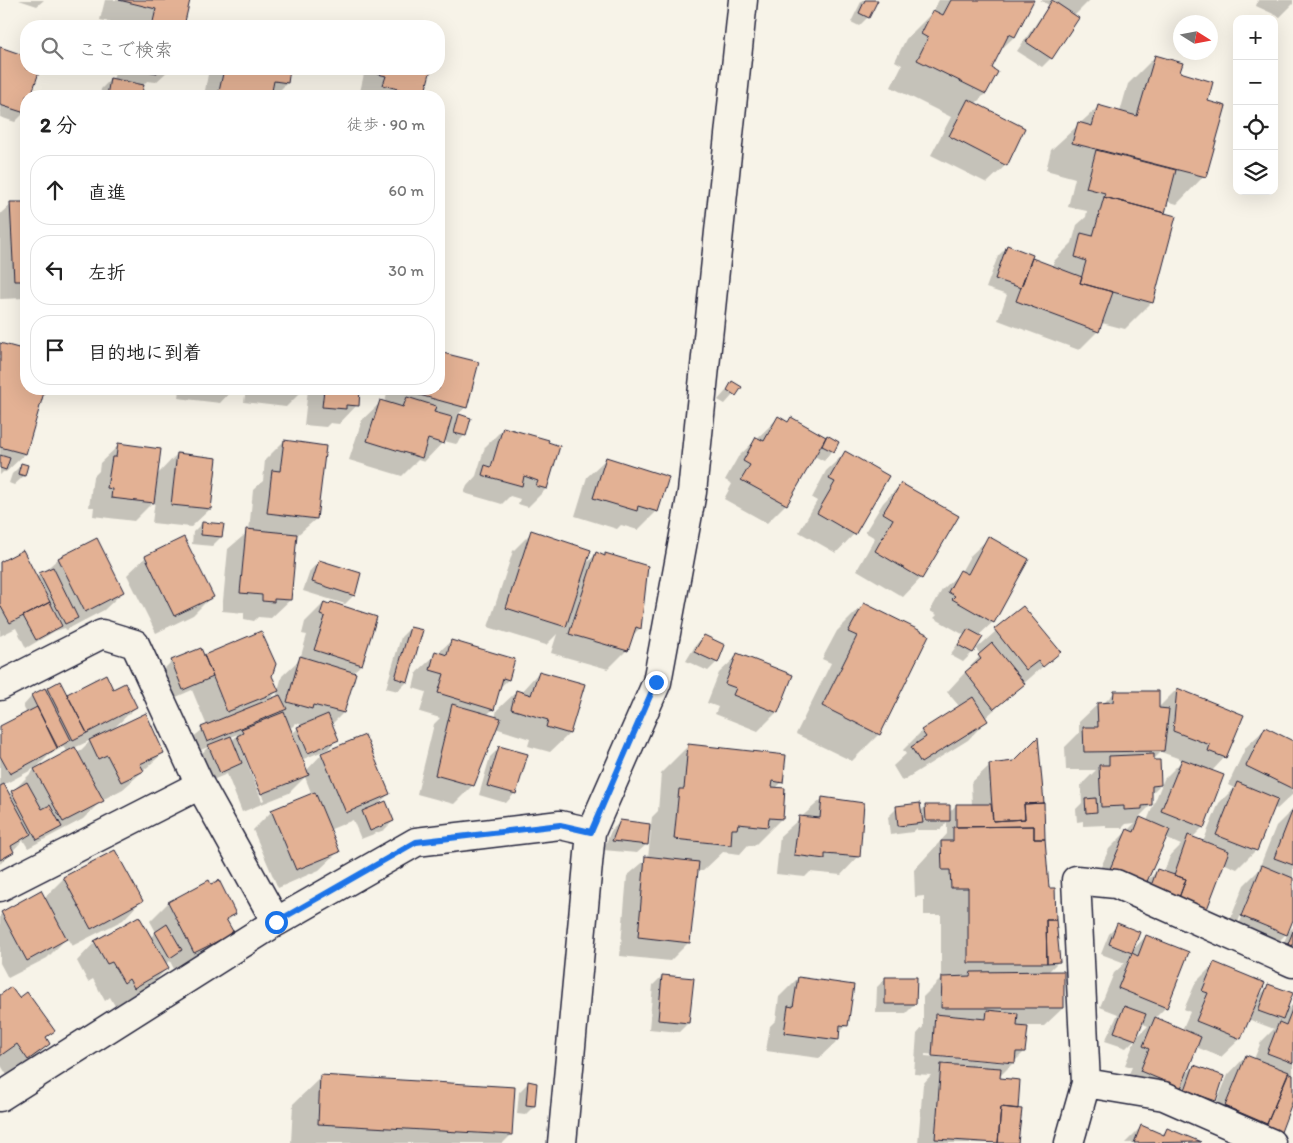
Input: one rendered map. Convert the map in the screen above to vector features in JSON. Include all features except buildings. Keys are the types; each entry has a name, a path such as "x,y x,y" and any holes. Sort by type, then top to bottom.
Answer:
{"street":[{"path":"562,1143 591,832 656,682 692,492 743,0"},
{"path":"0,686 102,634 135,644 200,785 276,922"},
{"path":"0,887 200,785"},
{"path":"0,1097 276,922 416,842 560,825 591,832"},
{"path":"1069,1143 1086,1084 1076,880 1116,884 1293,963"},
{"path":"1086,1084 1164,1096 1271,1143"}],"route":[{"path":"276,922 416,842 560,825 591,832 656,682"}]}
